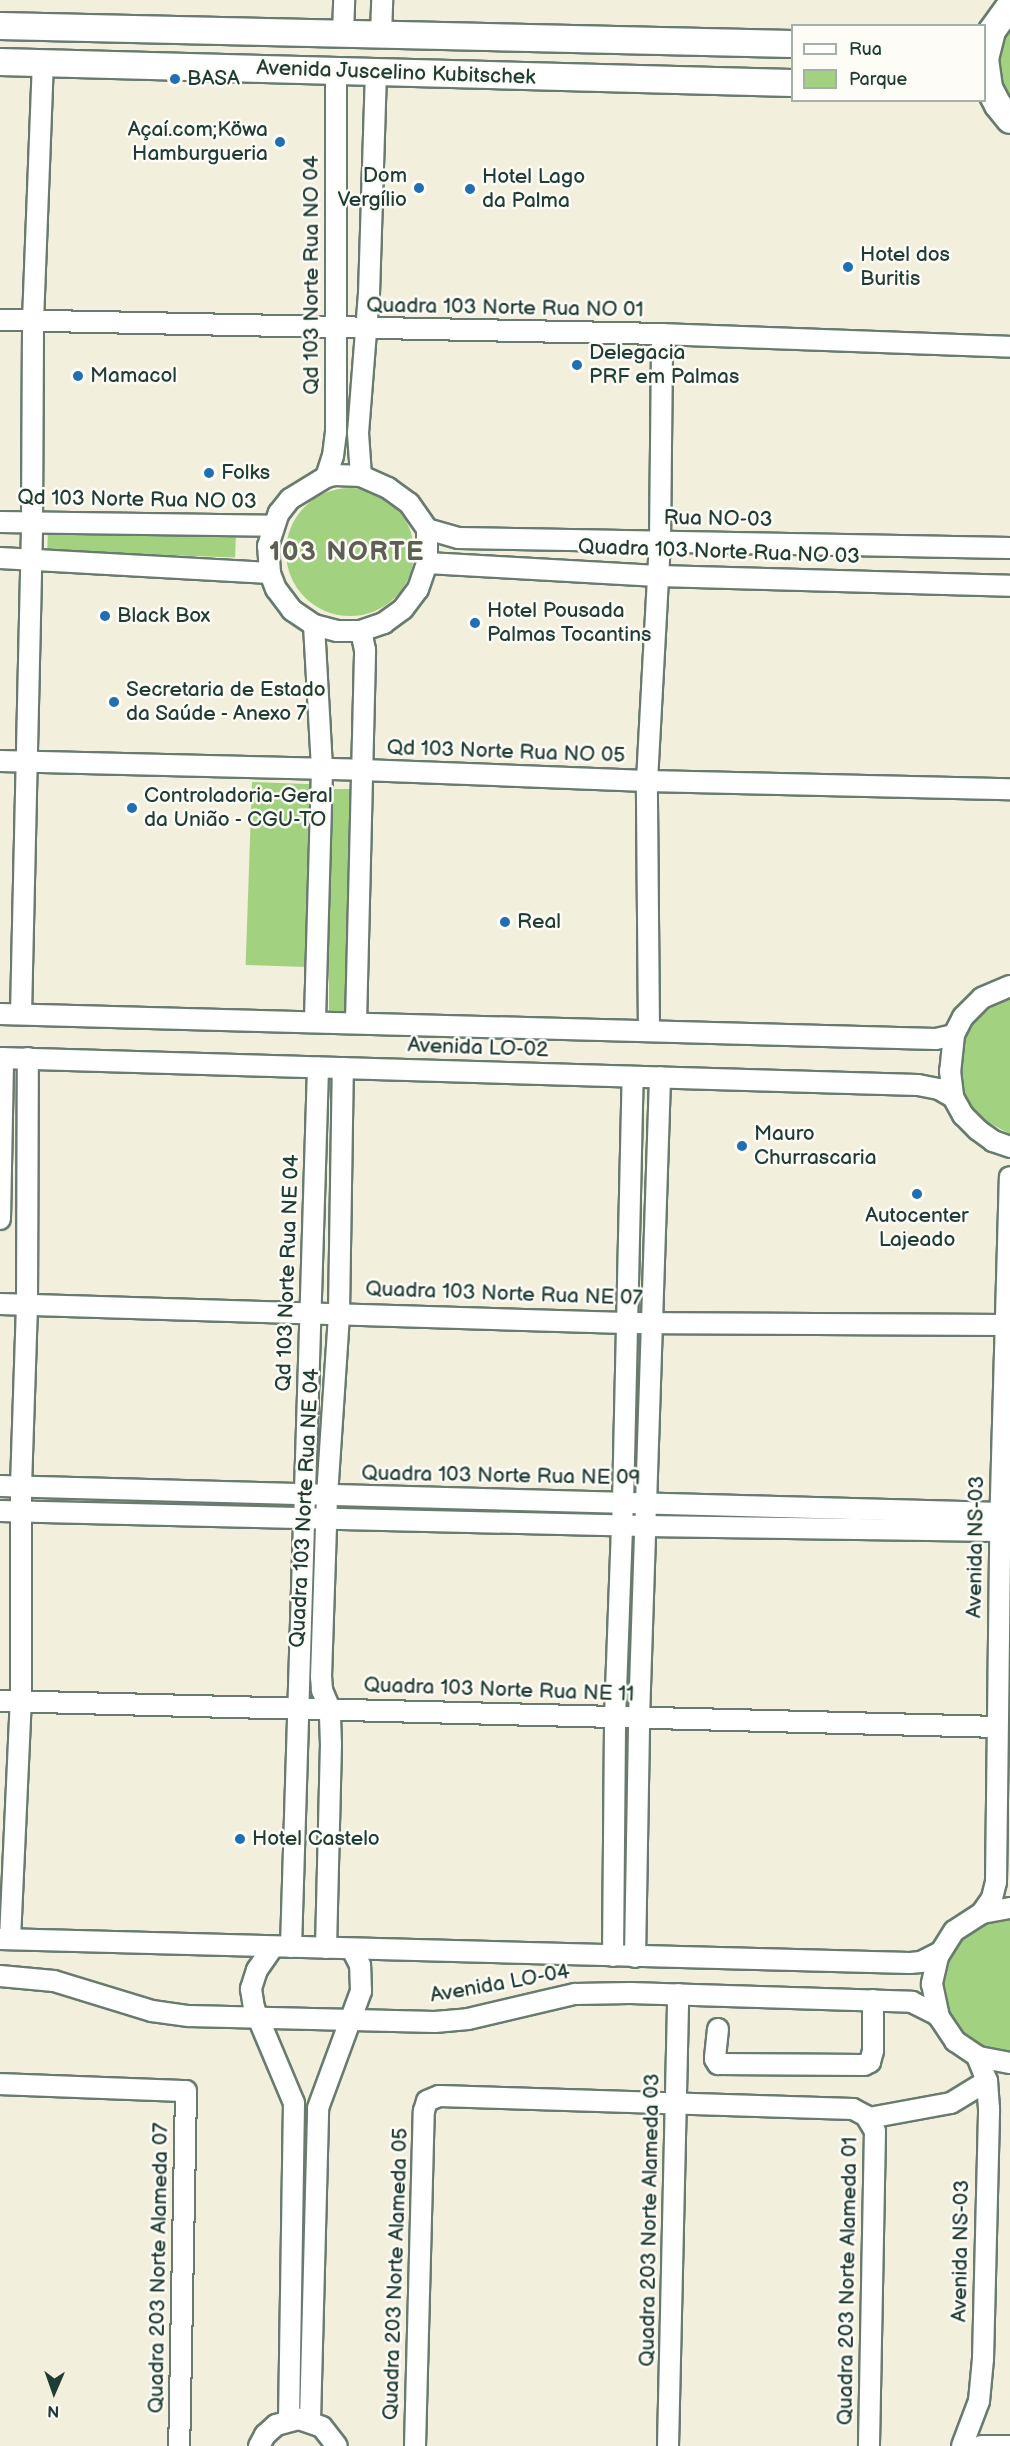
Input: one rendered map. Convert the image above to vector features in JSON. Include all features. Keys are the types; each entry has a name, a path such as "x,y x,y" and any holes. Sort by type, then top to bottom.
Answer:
{"main road":[{"path":"1010,6 987,36 986,69 989,96 1010,120"},
{"name":"Avenida Juscelino Kubitschek","path":"0,26 791,45"},
{"name":"Avenida Juscelino Kubitschek","path":"0,62 791,83"}],"street":[{"path":"343,34 344,0"},
{"path":"381,35 382,0"},
{"path":"21,1014 28,762 33,321 43,62"},
{"name":"Qd 103 Norte Rua NO 04","path":"326,477 333,456 336,433 334,328 336,71"},
{"path":"361,476 358,433 366,329 376,72"},
{"name":"Quadra 103 Norte Rua NO 01","path":"0,320 662,334 1010,347"},
{"path":"649,1031 647,782 660,541 662,334"},
{"path":"361,476 388,488 409,503 427,529 427,563 418,589 403,609 384,623 361,631 337,631 314,625 292,610 276,589 270,573 268,546 273,526 290,499 326,477 361,476"},
{"name":"Qd 103 Norte Rua NO 03","path":"0,522 273,526"},
{"name":"Rua NO-03","path":"427,529 459,538 1010,548"},
{"path":"0,558 270,573"},
{"name":"Quadra 103 Norte Rua NO 03","path":"427,563 658,576 1010,586"},
{"path":"314,625 322,769 315,1022"},
{"path":"356,1023 365,650 361,631"},
{"name":"Qd 103 Norte Rua NO 05","path":"0,761 362,770 647,782 1010,789"},
{"path":"1008,982 982,998 963,1017 954,1035 950,1071 953,1097 963,1115 993,1141 1010,1147"},
{"name":"Avenida LO-02","path":"0,1014 936,1039 954,1035"},
{"path":"0,1219 1,1058"},
{"name":"Avenida LO-02","path":"1,1058 918,1085 939,1089 953,1097"},
{"path":"5,1939 21,1701 21,1486 27,1305 28,1058"},
{"name":"Qd 103 Norte Rua NE 04","path":"282,1947 298,1709 318,1067"},
{"name":"Quadra 103 Norte Rua NE 04","path":"326,1948 330,1709 322,1690 321,1677 327,1496 339,1313 344,1068"},
{"path":"613,1956 615,1718 624,1503 626,1323 633,1077"},
{"path":"635,1957 645,1504 660,1077"},
{"name":"Avenida NS-03","path":"981,1914 992,1898 996,1882 1000,1522 1010,1177"},
{"name":"Quadra 103 Norte Rua NE 07","path":"0,1304 626,1323 1006,1325"},
{"name":"Quadra 103 Norte Rua NE 09","path":"0,1486 624,1503 1000,1522"},
{"path":"0,1511 303,1516 645,1526 1000,1522"},
{"name":"Quadra 103 Norte Rua NE 11","path":"0,1701 997,1727"},
{"name":"Avenida NS-03","path":"1010,1908 981,1914 956,1930 939,1953 932,1983 938,2015 954,2039 977,2056 1010,2063"},
{"name":"Avenida LO-04","path":"5,1939 910,1963 921,1962 939,1953"},
{"path":"282,1947 257,1970 251,1989 258,2018 294,2103 289,2420"},
{"path":"310,2421 318,2108 351,2020 362,1982 360,1965 352,1949"},
{"name":"Avenida LO-04","path":"0,1976 54,1981 161,2012 258,2018 435,2022 473,2018 574,1994 678,1994 912,2001 938,2015"},
{"name":"Quadra 203 Norte Alameda 03","path":"668,2446 678,1994"},
{"path":"718,2029 715,2058 721,2065 864,2065 870,2062 873,2051 873,2000"},
{"name":"Avenida NS-03","path":"962,2446 981,2392 989,2109 987,2081 977,2056"},
{"path":"677,2103 853,2109 869,2118 951,2103 987,2081"},
{"name":"Quadra 203 Norte Alameda 07","path":"0,2084 186,2091 179,2446"},
{"name":"Quadra 203 Norte Alameda 05","path":"415,2446 426,2104 439,2096 677,2103"},
{"name":"Quadra 203 Norte Alameda 01","path":"869,2118 875,2131 869,2446"},
{"path":"259,2446 273,2427 289,2420 310,2421 325,2429 338,2446"},
{"path":"981,2446 1010,2446"}],"green space":[{"path":"1010,20 1010,109 1004,100 994,60"},
{"path":"350,488 374,493 395,507 409,528 414,552 409,576 395,597 374,611 350,616 326,611 305,597 291,576 286,552 291,528 305,507 326,493"},
{"path":"48,529 236,536 235,558 47,551"},
{"path":"252,782 313,784 307,967 246,965"},
{"path":"329,789 352,789 352,1019 329,1019"},
{"path":"1010,998 1010,1134 984,1120 971,1106 962,1088 959,1069 961,1049 968,1031 980,1016 996,1004"},
{"path":"1010,1917 1010,2054 987,2050 965,2036 948,2013 942,1989 945,1965 958,1942 983,1923"}],"place":[{"name":"BASA","path":"175,79"},
{"name":"Açaí.com;Köwa Hamburgueria","path":"280,142"},
{"name":"Dom Vergílio","path":"419,188"},
{"name":"Hotel Lago da Palma","path":"470,189"},
{"name":"Hotel dos Buritis","path":"848,267"},
{"name":"Delegacia PRF em Palmas","path":"577,365"},
{"name":"Mamacol","path":"78,376"},
{"name":"Folks","path":"209,473"},
{"name":"Black Box","path":"105,616"},
{"name":"Hotel Pousada Palmas Tocantins","path":"475,623"},
{"name":"Secretaria de Estado da Saúde - Anexo 7","path":"114,702"},
{"name":"Controladoria-Geral da União - CGU-TO","path":"132,808"},
{"name":"Real","path":"505,922"},
{"name":"Mauro Churrascaria","path":"742,1146"},
{"name":"Autocenter Lajeado","path":"917,1194"},
{"name":"Hotel Castelo","path":"240,1839"}],"district":[{"name":"103 NORTE","path":"347,553"}]}
